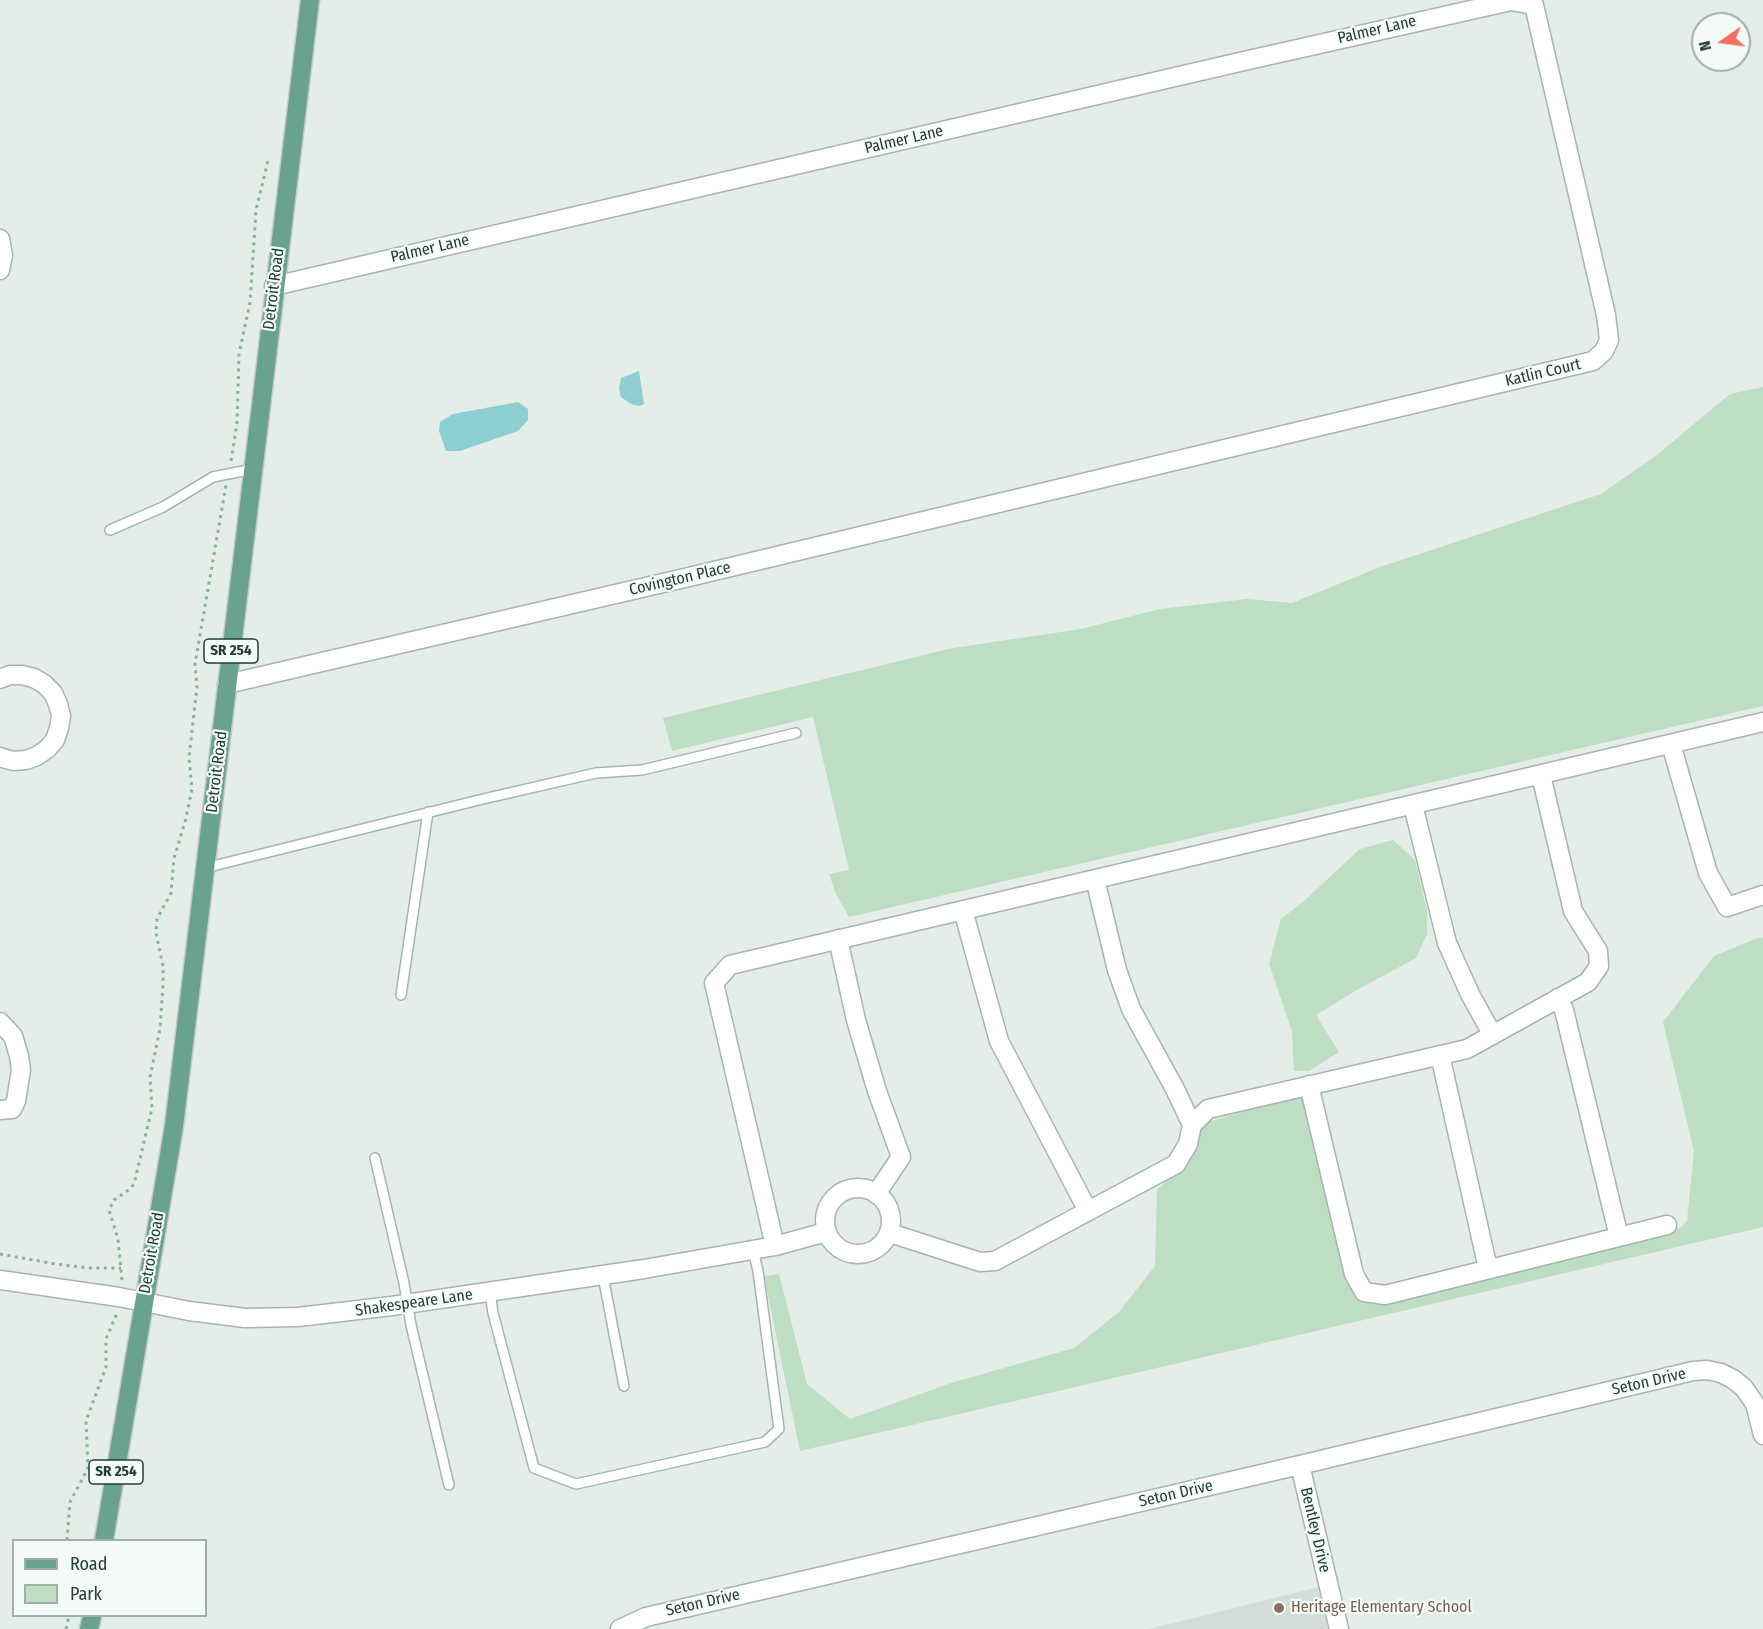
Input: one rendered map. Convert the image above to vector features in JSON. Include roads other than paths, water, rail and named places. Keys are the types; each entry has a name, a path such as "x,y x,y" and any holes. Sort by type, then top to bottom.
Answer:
{"main road":[{"name":"Detroit Road","path":"104,1539 174,1126 310,0"}],"street":[{"name":"Palmer Lane","path":"274,286 1497,3 1511,1 1534,5"},
{"name":"Katlin Court","path":"1132,471 1581,364 1601,356 1609,340 1607,323 1534,5"},
{"path":"0,238 3,255 0,270"},
{"name":"Covington Place","path":"227,684 678,580 1132,471"},
{"path":"0,679 10,675 22,675 44,684 56,699 61,716 55,740 37,756 13,761 0,757"},
{"path":"775,1246 714,983 730,965 1763,723"},
{"path":"1671,744 1708,873 1727,907 1763,895"},
{"path":"890,1233 980,1262 995,1261 1176,1164 1188,1144 1192,1125 1208,1108 1467,1049 1588,982 1599,966 1598,951 1573,911 1540,775"},
{"path":"1413,805 1447,943 1492,1034"},
{"path":"1095,879 1117,970 1131,1009 1192,1125"},
{"path":"963,910 999,1041 1088,1211"},
{"path":"838,939 856,1020 877,1092 901,1157 876,1194"},
{"path":"1558,998 1564,1010 1619,1237"},
{"path":"0,1022 13,1036 21,1070 16,1101 12,1109 0,1110"},
{"path":"1440,1055 1488,1269"},
{"path":"1309,1085 1354,1274 1364,1292 1385,1295 1667,1225"},
{"path":"858,1188 870,1190 876,1194 889,1211 891,1220 890,1233 884,1243 868,1253 859,1254 841,1250 833,1244 826,1232 825,1215 830,1202 843,1191 858,1188"},
{"name":"Shakespeare Lane","path":"0,1280 144,1301 189,1311 255,1318 327,1315 603,1276 775,1246 826,1232"},
{"name":"Seton Drive","path":"620,1629 646,1617 691,1606 1694,1371 1707,1370 1733,1379 1744,1388 1755,1404 1763,1435"},
{"name":"Bentley Drive","path":"1300,1465 1339,1629"}],"lane":[{"path":"110,530 163,507 213,477 253,469"},
{"path":"205,868 596,773 642,770 796,733"},
{"path":"401,995 428,812"},
{"path":"375,1158 449,1485"},
{"path":"490,1292 493,1313 534,1468 576,1484 765,1442 779,1429 758,1271 753,1250"},
{"path":"603,1276 624,1386"}],"water":[{"path":"639,371 644,404 639,406 621,397 619,389 621,378"},
{"path":"518,402 528,409 528,420 518,431 460,451 446,451 439,431 440,422 453,414"}],"place":[{"name":"Heritage Elementary School","path":"1279,1608"}]}
